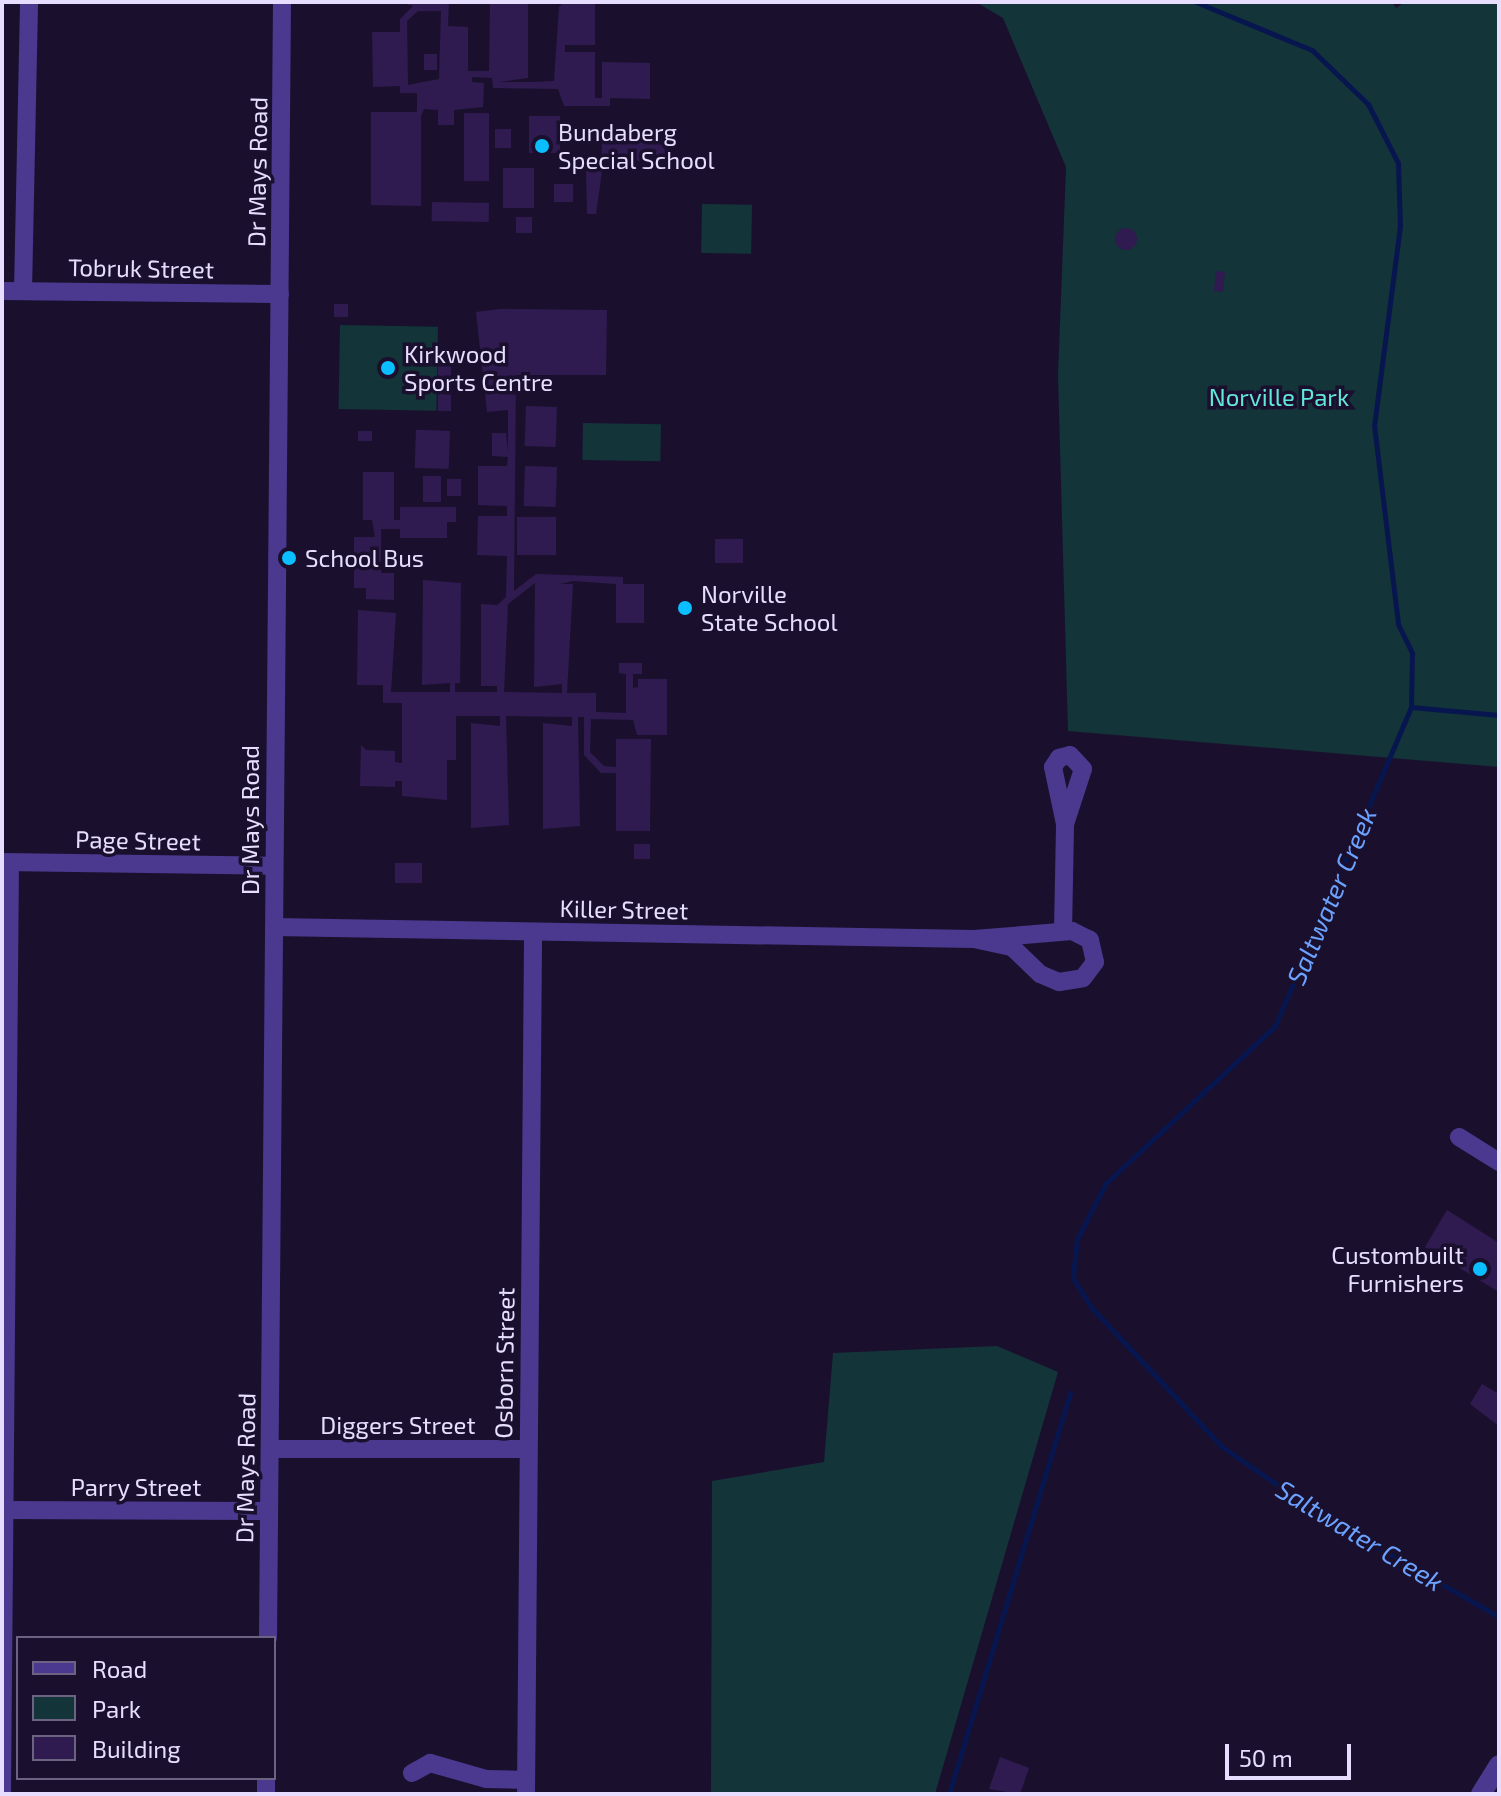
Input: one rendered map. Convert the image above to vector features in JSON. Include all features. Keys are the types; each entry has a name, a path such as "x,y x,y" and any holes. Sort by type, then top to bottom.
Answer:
{"street":[{"path":"23,291 29,2"},
{"name":"Dr Mays Road","path":"268,1636 282,2"},
{"name":"Tobruk Street","path":"2,291 280,294"},
{"path":"1063,931 1065,824"},
{"path":"2,1794 6,862"},
{"name":"Page Street","path":"6,862 274,866"},
{"name":"Killer Street","path":"274,927 974,939"},
{"path":"1063,931 1085,935 1094,946 1093,968 1075,981 1047,978 1012,947 974,939 1063,931"},
{"name":"Osborn Street","path":"526,1787 533,932"},
{"path":"1459,1137 1499,1162"},
{"name":"Diggers Street","path":"270,1449 527,1449"},
{"name":"Parry Street","path":"3,1510 269,1511"},
{"path":"412,1773 430,1763 526,1787"},
{"path":"1481,1794 1499,1765"}],"green space":[{"name":"Norville Park","path":"976,2 1392,2 1396,8 1405,2 1499,2 1499,767 1068,731 1058,376 1066,167 1003,18"},
{"path":"702,204 752,205 751,254 701,253"},
{"name":"Kirkwood Sports Centre","path":"340,325 438,327 437,411 339,409"},
{"path":"583,423 661,424 660,461 582,460"},
{"path":"997,1346 1058,1372 935,1794 711,1794 712,1481 824,1462 833,1353"}],"building":[{"path":"399,2 449,2 448,26 468,27 468,71 489,71 490,3 528,4 528,78 499,82 533,82 554,81 559,7 564,2 595,2 595,45 565,45 565,52 595,52 595,98 602,98 602,62 650,63 650,99 610,98 610,106 564,106 558,89 493,88 492,78 472,77 472,82 484,83 483,107 454,110 454,125 438,125 438,110 424,109 421,116 421,206 371,205 371,112 417,112 417,93 400,93 400,86 373,87 372,32 400,32 400,19 413,6","holes":["418,11 441,11 439,79 408,85 407,21"]},
{"path":"424,54 437,54 437,70 424,70"},
{"path":"464,113 489,113 489,181 464,181"},
{"path":"529,116 560,116 560,153 529,153"},
{"path":"495,129 511,129 511,148 495,148"},
{"path":"602,137 671,138 671,161 602,160"},
{"path":"503,168 534,168 534,208 503,208"},
{"path":"586,171 602,171 596,214 587,214"},
{"path":"554,184 573,184 573,202 554,202"},
{"path":"432,202 489,203 489,222 432,221"},
{"path":"516,217 532,217 532,233 516,233"},
{"path":"1126,228 1134,231 1137,239 1134,247 1126,250 1118,247 1115,239 1118,231"},
{"path":"1216,271 1225,272 1223,292 1214,291"},
{"path":"334,304 348,304 348,317 334,317"},
{"path":"500,309 607,310 606,375 516,375 514,591 536,574 623,577 623,584 644,584 644,623 616,623 616,584 573,581 560,584 573,584 567,693 596,693 596,712 626,713 626,674 619,673 619,663 642,663 642,674 633,674 633,688 638,687 638,679 667,679 667,735 637,735 633,720 591,719 590,752 604,766 616,767 616,739 651,739 650,831 616,831 616,773 601,773 584,755 584,717 578,717 580,826 543,829 543,723 572,726 572,717 506,716 509,825 471,828 471,723 500,726 500,716 456,716 456,760 447,760 447,800 402,796 402,781 395,781 395,787 360,786 361,745 366,750 395,751 395,762 402,763 402,703 383,703 383,685 357,685 358,610 396,613 391,692 450,692 450,683 422,685 423,580 461,583 460,683 455,683 455,692 497,692 497,686 481,686 481,604 497,605 506,597 507,556 477,555 478,516 507,516 507,506 478,505 478,466 507,466 508,457 492,456 492,433 506,433 508,452 508,410 487,412 476,312","holes":["535,583 534,687 562,684 562,693 504,692 508,604"]},
{"path":"438,365 451,365 451,411 438,411"},
{"path":"526,406 557,407 556,447 525,446"},
{"path":"416,430 450,431 449,469 415,468"},
{"path":"358,431 372,431 372,441 358,441"},
{"path":"525,466 557,467 556,507 524,506"},
{"path":"363,472 394,472 394,520 400,520 400,507 456,507 456,522 447,522 447,538 400,538 400,529 381,529 381,573 394,573 394,600 366,599 366,588 354,588 354,537 375,537 372,520 363,520"},
{"path":"423,476 441,476 441,502 423,502"},
{"path":"447,479 461,479 461,496 447,496"},
{"path":"517,517 556,517 556,555 517,555"},
{"path":"715,539 743,539 743,563 715,563"},
{"path":"634,844 650,844 650,859 634,859"},
{"path":"395,863 422,863 422,883 395,883"},
{"name":"Custombuilt Furnishers","path":"1447,1210 1499,1243 1499,1292 1425,1247"},
{"path":"1482,1384 1499,1394 1499,1426 1470,1404"},
{"path":"1000,1757 1029,1768 1020,1794 989,1789"}],"waterway":[{"name":"Saltwater Creek","path":"1196,2 1312,50 1368,104 1398,163 1400,226 1374,425 1398,624 1412,653 1411,707 1275,1026 1106,1183 1077,1239 1073,1278 1092,1308 1221,1446 1323,1516 1499,1617"},
{"path":"1411,707 1499,715"},
{"path":"949,1794 1070,1393"}],"place":[{"name":"Bundaberg Special School","path":"542,146"},
{"name":"Kirkwood Sports Centre","path":"388,368"},
{"name":"School Bus","path":"289,558"},
{"name":"Norville State School","path":"685,608"},
{"name":"Custombuilt Furnishers","path":"1480,1269"}]}
